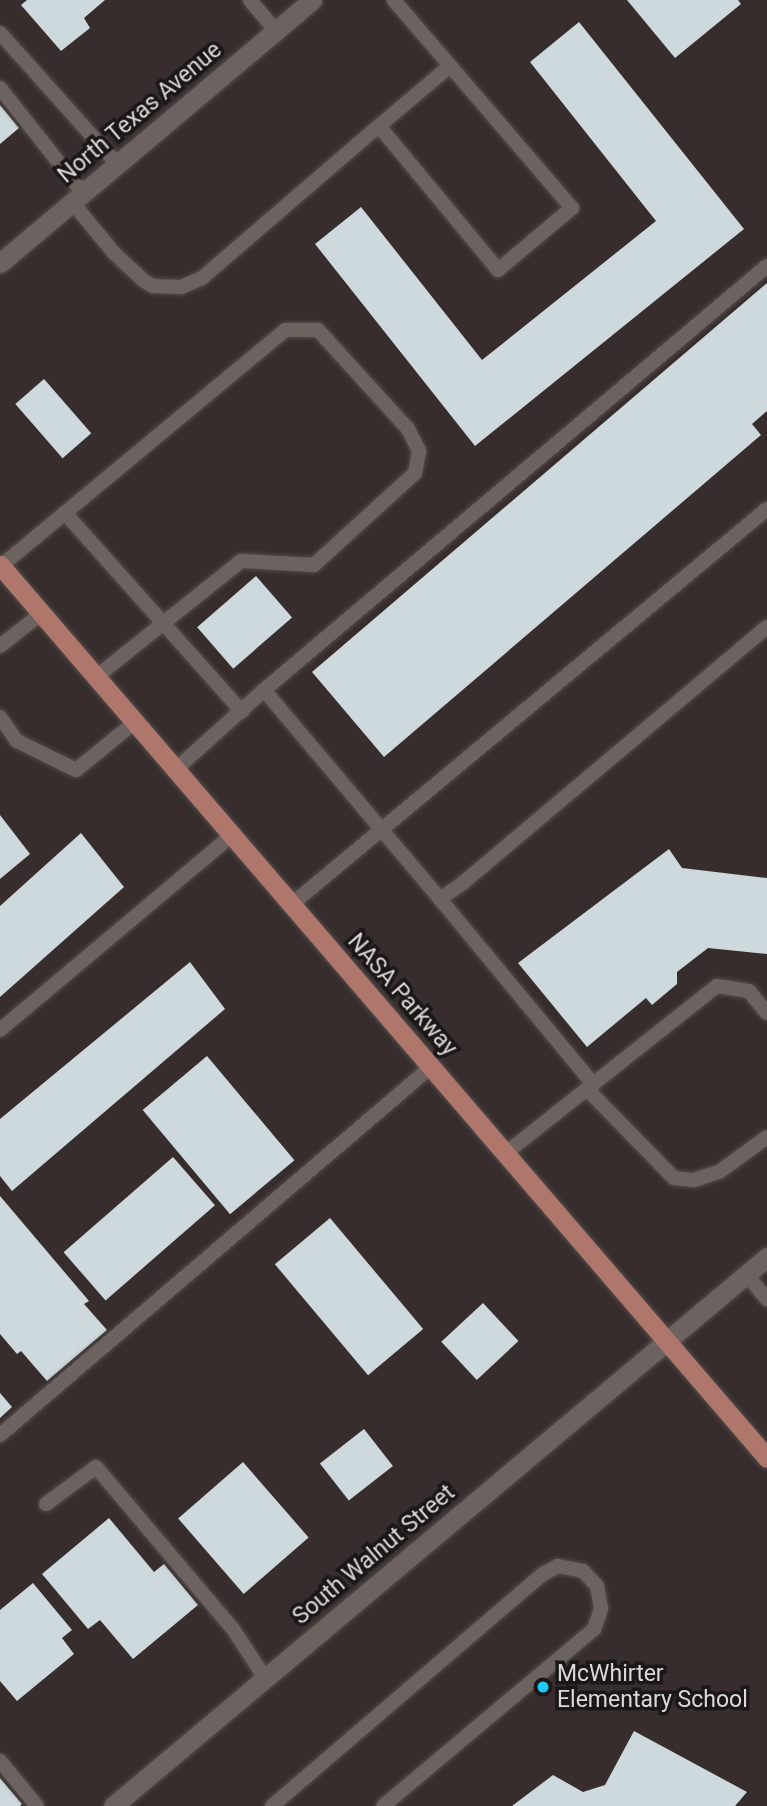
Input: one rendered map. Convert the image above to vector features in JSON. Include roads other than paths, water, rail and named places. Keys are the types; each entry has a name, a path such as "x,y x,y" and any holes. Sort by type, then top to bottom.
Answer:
{"main road":[{"name":"NASA Parkway","path":"1,565 767,1458"}],"street":[{"name":"North Texas Avenue","path":"0,263 312,0"},
{"name":"South Walnut Street","path":"113,1806 767,1257"}],"lane":[{"path":"250,0 276,30"},
{"path":"379,126 498,270 572,208 394,0"},
{"path":"0,33 117,164"},
{"path":"0,88 78,197 114,253 153,286 181,287 202,278 450,66"},
{"path":"176,769 264,690 767,266"},
{"path":"1,565 285,330 318,330 408,429 419,452 415,473 314,565 241,561 96,677"},
{"path":"292,904 767,509"},
{"path":"65,513 242,712"},
{"path":"0,646 42,613"},
{"path":"440,899 464,882 767,627"},
{"path":"264,690 382,828 590,1086 674,1178 694,1180 719,1172 767,1137"},
{"path":"0,717 17,741 76,770 135,722"},
{"path":"0,1030 232,835"},
{"path":"506,1153 717,986 749,991 767,1013"},
{"path":"0,1434 432,1066"},
{"path":"746,1274 767,1299"},
{"path":"46,1504 96,1468 233,1629 265,1678"},
{"path":"272,1806 543,1574 558,1566 583,1571 597,1586 601,1609 594,1629 383,1806"},
{"path":"0,1761 37,1806"}],"place":[{"name":"McWhirter Elementary School","path":"543,1687"}]}
